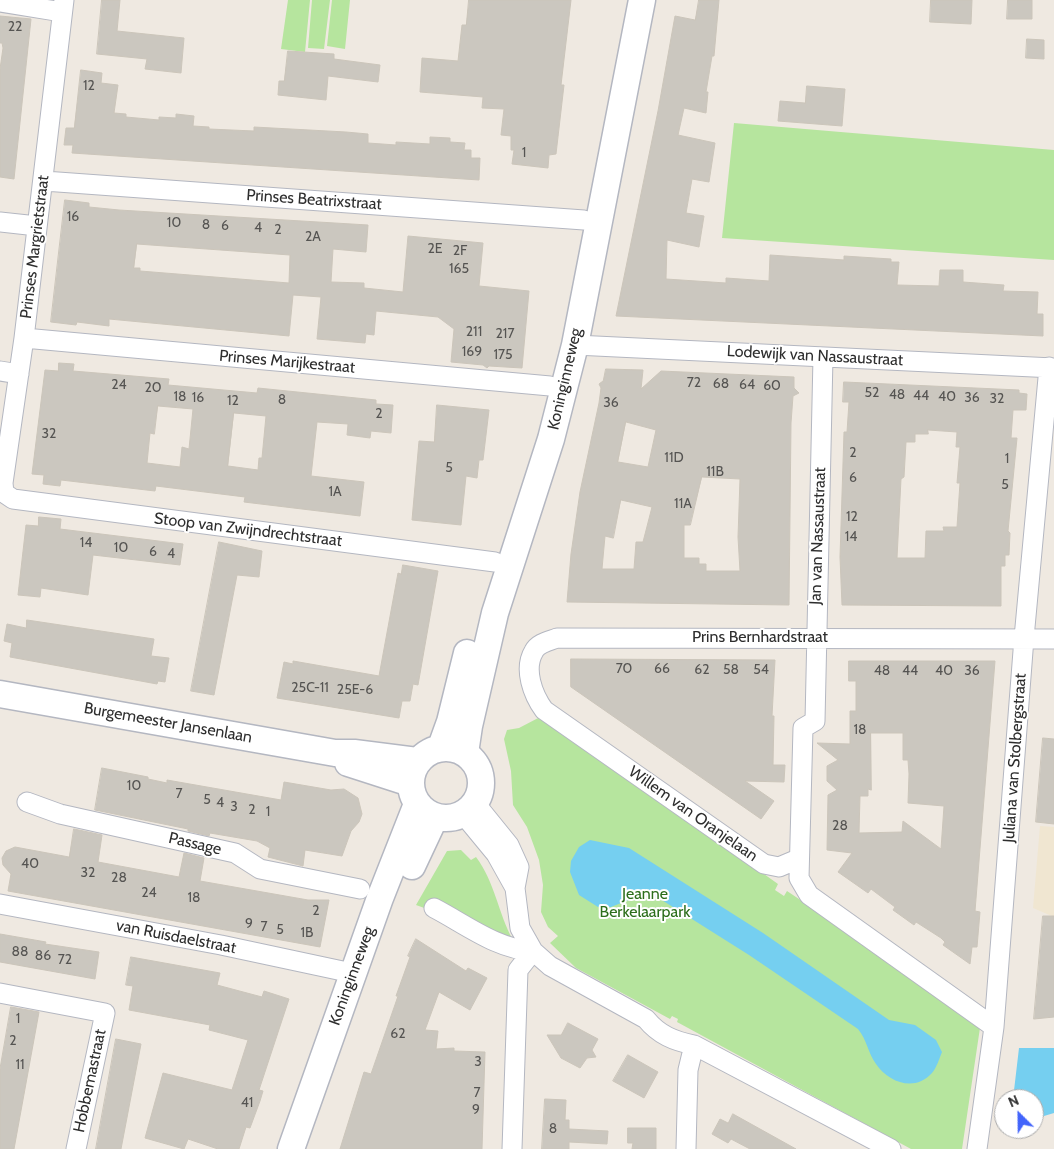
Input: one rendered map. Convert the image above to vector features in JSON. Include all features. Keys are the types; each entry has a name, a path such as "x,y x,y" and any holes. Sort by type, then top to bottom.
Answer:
{"main road":[{"name":"Koninginneweg","path":"453,750 450,722 476,618 550,386 626,0"},
{"name":"Koninginneweg","path":"453,750 551,439 575,345 642,0"},
{"name":"Burgemeester Jansenlaan","path":"0,694 335,753 349,764 420,791"},
{"path":"453,750 478,767 481,779 480,792 469,808 449,818 420,791 428,752 453,750"},
{"name":"Koninginneweg","path":"291,1149 352,973 420,791"},
{"name":"Koninginneweg","path":"309,1149 396,903 420,791"}],"street":[{"path":"7,3 63,6"},
{"name":"Prinses Margrietstraat","path":"4,494 3,483 44,181 63,6"},
{"name":"Prinses Beatrixstraat","path":"44,181 584,220"},
{"path":"0,222 37,226"},
{"name":"Prinses Marijkestraat","path":"24,338 550,386"},
{"name":"Lodewijk van Nassaustraat","path":"575,345 1051,367"},
{"name":"Jan van Nassaustraat","path":"798,858 803,728 815,721 823,357"},
{"name":"Juliana van Stolbergstraat","path":"977,1149 994,1027 1024,638 1051,367"},
{"path":"0,371 19,374"},
{"name":"Stoop van Zwijndrechtstraat","path":"4,494 13,499 495,562"},
{"name":"Prins Bernhardstraat","path":"544,710 537,700 531,681 530,665 534,651 543,642 557,638 816,637 1054,639"},
{"name":"Willem van Oranjelaan","path":"544,710 764,864 779,867 798,858"},
{"name":"Passage","path":"27,802 60,814 235,853 260,869 360,889"},
{"path":"469,808 515,888 520,928 533,951 550,966 646,1019 662,1020 679,1029 694,1045 891,1149"},
{"path":"798,858 798,878 809,895 994,1027"},
{"name":"van Ruisdaelstraat","path":"0,904 211,943 352,973"},
{"path":"434,908 504,946 516,950 533,951"},
{"path":"512,1149 518,970 533,951"},
{"name":"Hobbemastraat","path":"0,996 105,1013 76,1149"},
{"path":"686,1149 688,1070 694,1045"}],"shaded area":[{"path":"1040,826 1054,827 1054,917 1033,908"}],"green space":[{"path":"288,0 310,0 305,52 281,49"},
{"path":"312,0 330,0 324,49 308,48"},
{"path":"332,0 350,0 345,49 327,46"},
{"path":"734,123 1054,150 1054,260 722,238"},
{"name":"Jeanne Berkelaarpark","path":"542,716 778,884 775,890 784,896 787,891 981,1021 962,1149 911,1149 677,1022 678,1019 672,1016 670,1019 576,968 550,943 558,936 548,927 541,912 543,885 539,860 527,827 513,805 511,771 504,739 507,730 519,728"},
{"path":"461,850 471,860 476,857 488,877 513,940 416,905 447,851"}],"water":[{"path":"590,840 629,848 763,933 889,1020 915,1025 936,1040 942,1052 934,1071 925,1079 910,1084 888,1076 881,1071 873,1060 858,1029 749,955 657,897 641,895 611,907 598,907 579,895 570,872 571,861 579,847"},
{"path":"1019,1048 1054,1048 1054,1113 1044,1116 1044,1089 1014,1089"}],"building":[{"path":"102,0 120,0 117,31 184,38 181,73 145,69 147,59 97,54"},
{"path":"469,0 571,0 561,85 564,85 556,154 549,155 548,168 512,164 514,150 511,150 511,136 501,135 504,109 482,108 483,97 420,92 422,58 458,61 462,25 466,25"},
{"path":"699,0 719,0 714,56 712,56 706,92 708,92 706,113 684,108 678,135 715,143 709,182 692,179 686,213 704,216 699,247 667,240 666,279 726,283 726,278 769,281 770,255 844,260 844,256 891,259 891,262 899,262 897,285 939,286 940,270 963,270 963,282 1004,285 1003,291 1038,292 1037,314 1043,314 1043,336 616,316 658,111 675,16 695,20"},
{"path":"931,0 972,0 971,24 930,22"},
{"path":"1008,0 1032,0 1032,19 1007,19"},
{"path":"0,16 31,19 14,179 0,177 0,69 3,48 2,43 0,43"},
{"path":"1027,39 1044,40 1044,59 1026,58"},
{"path":"288,51 334,54 334,59 380,65 378,82 328,76 326,100 278,95 279,81 284,81"},
{"path":"81,70 102,73 101,83 118,85 114,113 126,114 126,117 159,120 159,117 176,118 176,114 194,116 193,126 209,127 209,129 254,131 254,127 346,132 368,134 368,143 396,145 396,142 430,144 430,137 450,138 450,142 465,143 464,150 471,150 471,158 480,158 479,180 72,153 73,145 64,145 66,128 74,128"},
{"path":"807,86 845,89 842,126 778,121 780,101 805,103"},
{"path":"65,200 89,203 89,207 119,210 368,225 366,252 333,249 331,282 364,283 364,288 403,292 408,236 483,243 479,286 529,291 522,368 489,366 487,368 483,365 451,362 454,329 438,317 376,311 374,335 366,334 365,343 317,339 321,297 293,295 289,336 109,319 109,326 77,322 76,325 51,322","holes":["137,244 290,255 289,283 140,271 140,268 134,268"]},
{"path":"59,363 74,364 73,371 169,379 168,385 257,393 258,388 376,400 376,404 393,405 391,433 371,431 370,438 347,435 348,424 317,422 311,476 364,482 360,516 244,502 245,497 156,486 155,491 61,480 60,486 43,484 44,475 32,474 45,370 58,371","holes":["158,406 193,409 189,449 182,447 180,467 147,463 150,433 154,434","234,413 266,416 262,458 259,458 258,470 228,466"]},
{"path":"606,369 643,370 641,389 661,371 794,377 794,388 799,393 793,396 791,423 789,605 567,602 571,554 580,492 599,403 601,388 599,384 603,381","holes":["626,422 656,430 648,467 618,462","702,477 740,479 738,537 740,571 706,571 706,564 699,564 699,558 684,558 684,525 690,525","621,500 652,507 643,542 636,542 634,569 602,569 605,536 613,538"]},
{"path":"844,382 1019,390 1019,393 1027,394 1026,410 1013,410 1011,438 1017,438 1008,531 1010,533 1009,555 1005,555 1005,566 1001,566 1001,606 842,605 840,557 844,432 847,432 849,402 843,402","holes":["928,430 957,432 956,447 960,447 957,483 960,483 957,527 943,527 944,531 926,531 925,558 897,558 901,479 904,477 906,442 915,442 915,434 928,434"]},
{"path":"437,405 489,410 483,460 479,460 477,478 466,476 461,525 412,520 419,441 434,442"},
{"path":"39,517 61,519 60,529 183,544 180,565 93,555 88,595 41,588 40,597 18,595 26,525 38,526"},
{"path":"219,542 262,551 259,577 237,575 214,695 191,691"},
{"path":"403,565 438,571 418,685 413,684 410,701 402,701 399,718 277,698 284,662 293,664 293,661 379,676 398,573 401,574"},
{"path":"27,620 154,639 151,656 169,658 165,682 158,681 157,684 10,657 12,643 4,641 7,624 26,628"},
{"path":"571,659 775,660 772,716 774,716 773,765 785,765 784,782 745,781 774,801 761,819 571,687"},
{"path":"849,661 995,661 975,911 980,912 977,947 972,947 970,964 943,945 945,942 941,938 916,922 914,925 893,910 895,907 871,889 868,893 838,872 852,853 827,850 828,795 837,790 827,781 827,766 838,760 817,743 850,744 850,711 856,711 856,681 849,681","holes":["871,733 903,733 903,760 908,760 908,803 944,806 941,849 903,821 902,832 859,833 860,796 868,796 868,789 871,790"]},
{"path":"1043,738 1054,739 1054,824 1036,822"},
{"path":"102,768 148,777 148,779 167,783 167,780 281,800 284,782 331,790 344,789 358,798 362,814 359,822 351,831 342,856 305,850 303,866 268,857 270,848 257,841 210,833 209,836 188,831 188,829 95,810"},
{"path":"74,829 102,835 98,862 179,877 184,853 204,858 200,881 308,900 329,900 320,947 8,891 11,874 3,865 2,858 6,851 15,847 69,857"},
{"path":"1043,916 1054,916 1054,1017 1034,1019"},
{"path":"0,934 46,942 45,944 99,952 95,979 0,962"},
{"path":"416,939 466,971 468,968 487,978 470,1010 439,992 425,1030 438,1031 436,1049 454,1048 454,1051 485,1052 482,1149 340,1149 364,1072 371,1074 398,996 396,996 410,957 408,956"},
{"path":"131,957 220,973 217,985 262,997 264,991 289,999 259,1090 263,1091 260,1101 250,1128 246,1127 239,1149 218,1149 188,1139 184,1149 145,1138 163,1073 232,1090 248,1040 209,1030 210,1025 129,1010 133,986 126,985"},
{"path":"11,1007 39,1012 14,1149 0,1149 0,1069"},
{"path":"568,1023 598,1039 592,1050 596,1057 587,1058 580,1068 561,1058 547,1035 561,1035"},
{"path":"116,1039 141,1044 121,1149 96,1149"},
{"path":"628,1055 658,1072 644,1098 613,1081"},
{"path":"545,1099 566,1100 565,1120 569,1120 569,1129 608,1131 607,1144 569,1142 569,1149 542,1149"},
{"path":"733,1114 796,1149 750,1149 731,1139 728,1143 712,1134 720,1119 728,1123"},
{"path":"628,1128 656,1128 656,1149 632,1149 633,1143 628,1143"}]}
